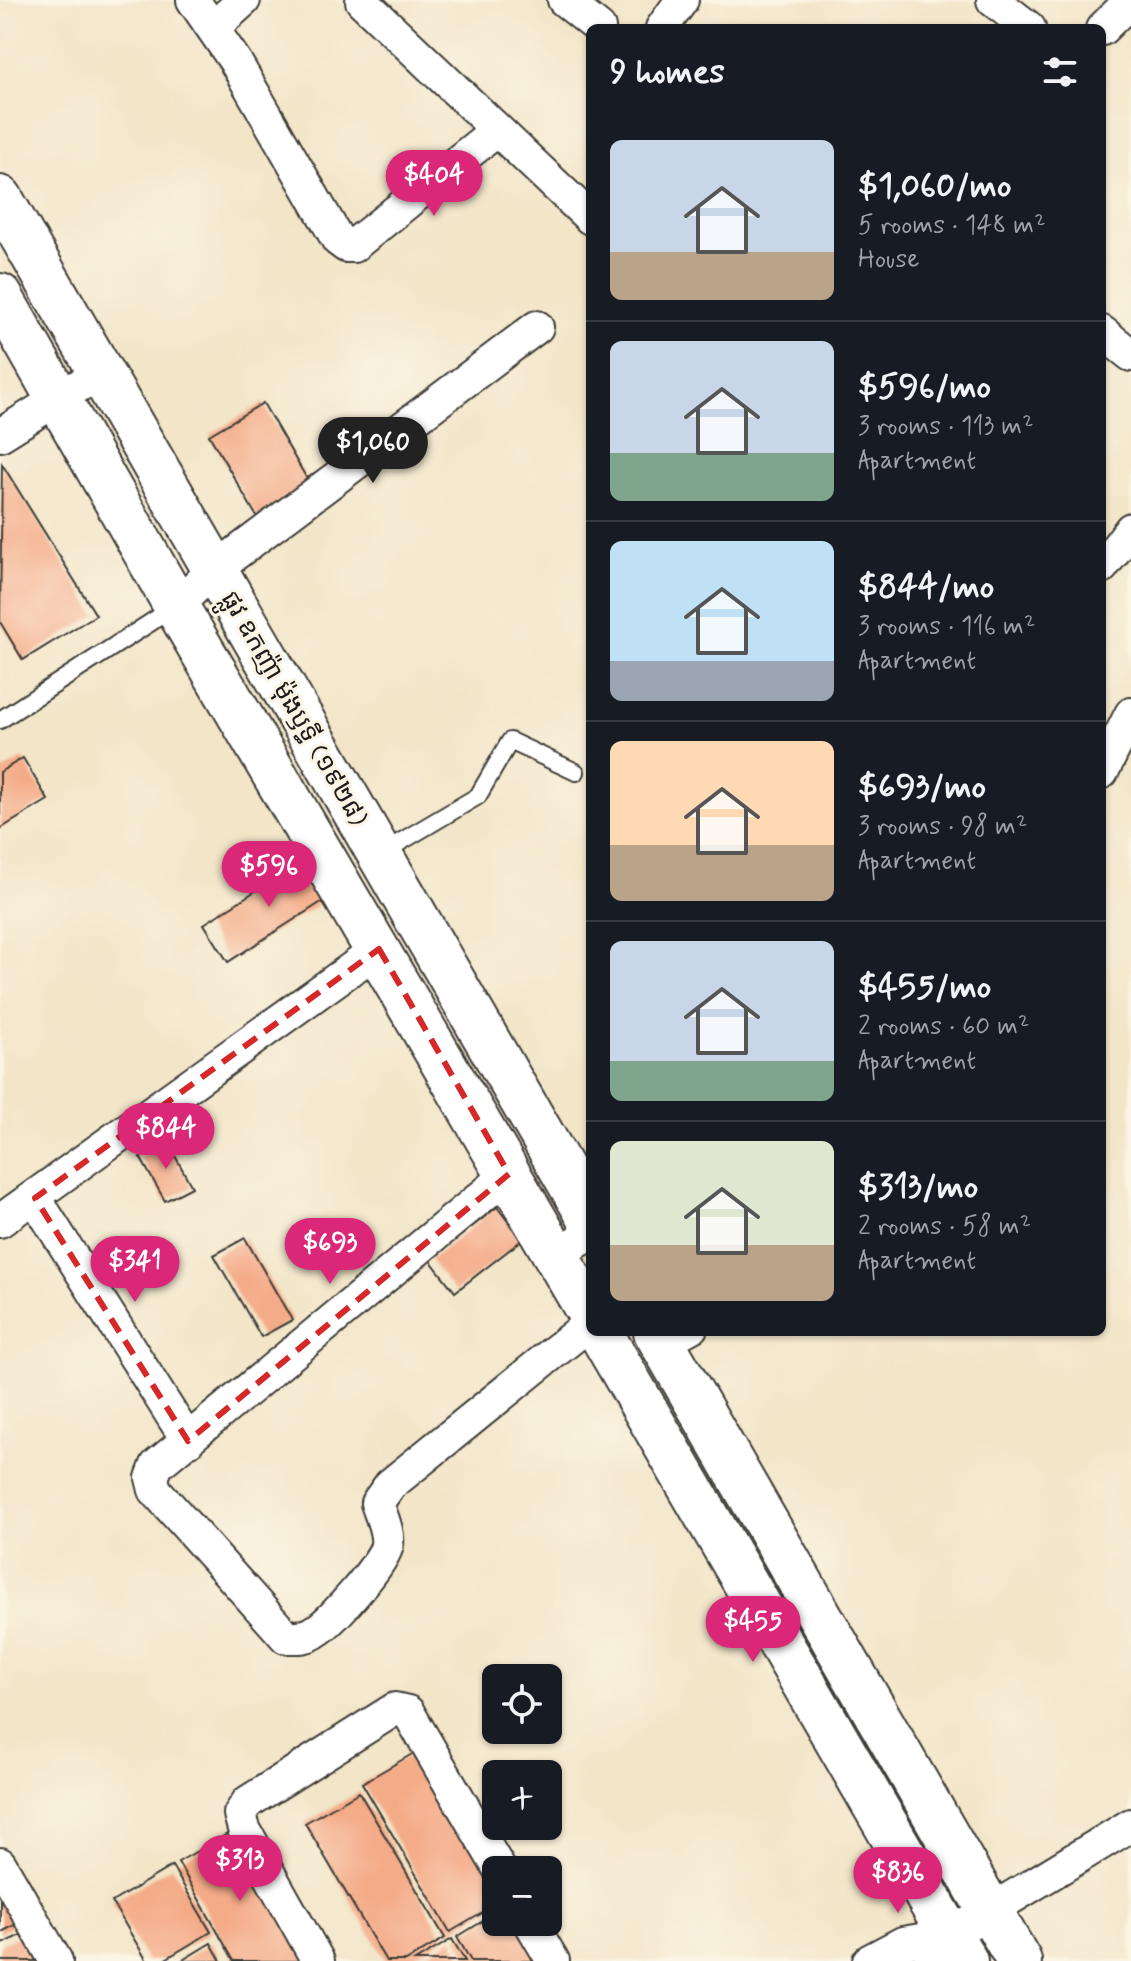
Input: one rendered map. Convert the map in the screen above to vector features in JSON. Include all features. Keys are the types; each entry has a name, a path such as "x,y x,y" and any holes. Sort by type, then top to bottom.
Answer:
{"main road":[{"name":"ផ្លូវ ឧកញ៉ា ម៉ុងឫទ្ធី (១៩២៨)","path":"0,198 586,1211"},
{"name":"ផ្លូវ ឧកញ៉ា ម៉ុងឫទ្ធី (១៩២៨)","path":"0,296 176,606 509,1174 581,1281"},
{"path":"602,1336 948,1952"},
{"path":"673,1338 1019,1961"}],"street":[{"path":"193,0 214,27 338,240 346,246 353,246 497,130"},
{"path":"214,27 244,0"},
{"path":"564,0 594,24"},
{"path":"665,24 682,0"},
{"path":"993,0 1024,24"},
{"path":"362,1 586,214"},
{"path":"1106,25 1130,2"},
{"path":"176,606 215,569 537,327"},
{"path":"1106,336 1131,355"},
{"path":"0,435 101,372"},
{"path":"1106,562 1131,529"},
{"path":"1106,764 1131,714"},
{"path":"0,1221 379,949"},
{"path":"509,1174 157,1465 152,1478 155,1490 286,1637 304,1637 317,1631 353,1595 387,1549 387,1535 377,1503 390,1485 581,1281"},
{"path":"35,1198 188,1441"},
{"path":"318,1961 244,1829 240,1814 248,1802 395,1709 408,1712 492,1856"},
{"path":"869,1961 903,1943 948,1952 990,1911 1131,1825"},
{"path":"0,1864 56,1961"},
{"path":"538,1936 553,1961"}],"lane":[{"path":"0,720 176,606"},
{"path":"380,855 478,796 510,741 576,772"}],"highlighted area":[{"path":"379,949 509,1174 188,1441 35,1198"}],"building":[{"path":"263,403 314,491 260,522 209,435"},
{"path":"2,464 96,615 23,660 0,622"},
{"path":"23,758 48,800 0,829 0,772"},
{"path":"310,856 334,894 228,962 204,924"},
{"path":"167,1141 192,1187 165,1201 140,1157"},
{"path":"497,1207 522,1240 455,1292 430,1260"},
{"path":"245,1238 292,1320 261,1337 214,1255"},
{"path":"421,1749 484,1856 482,1913 450,1932 362,1783"},
{"path":"359,1792 445,1938 406,1961 386,1961 305,1823"},
{"path":"234,1830 308,1961 234,1961 178,1862"},
{"path":"172,1866 211,1932 162,1961 147,1961 112,1902"},
{"path":"0,1878 24,1920 0,1933"},
{"path":"482,1922 482,1936 531,1936 546,1961 471,1961 457,1937"},
{"path":"35,1928 51,1961 0,1961 0,1945"},
{"path":"452,1939 465,1961 415,1961"},
{"path":"211,1943 221,1961 181,1961"}]}
